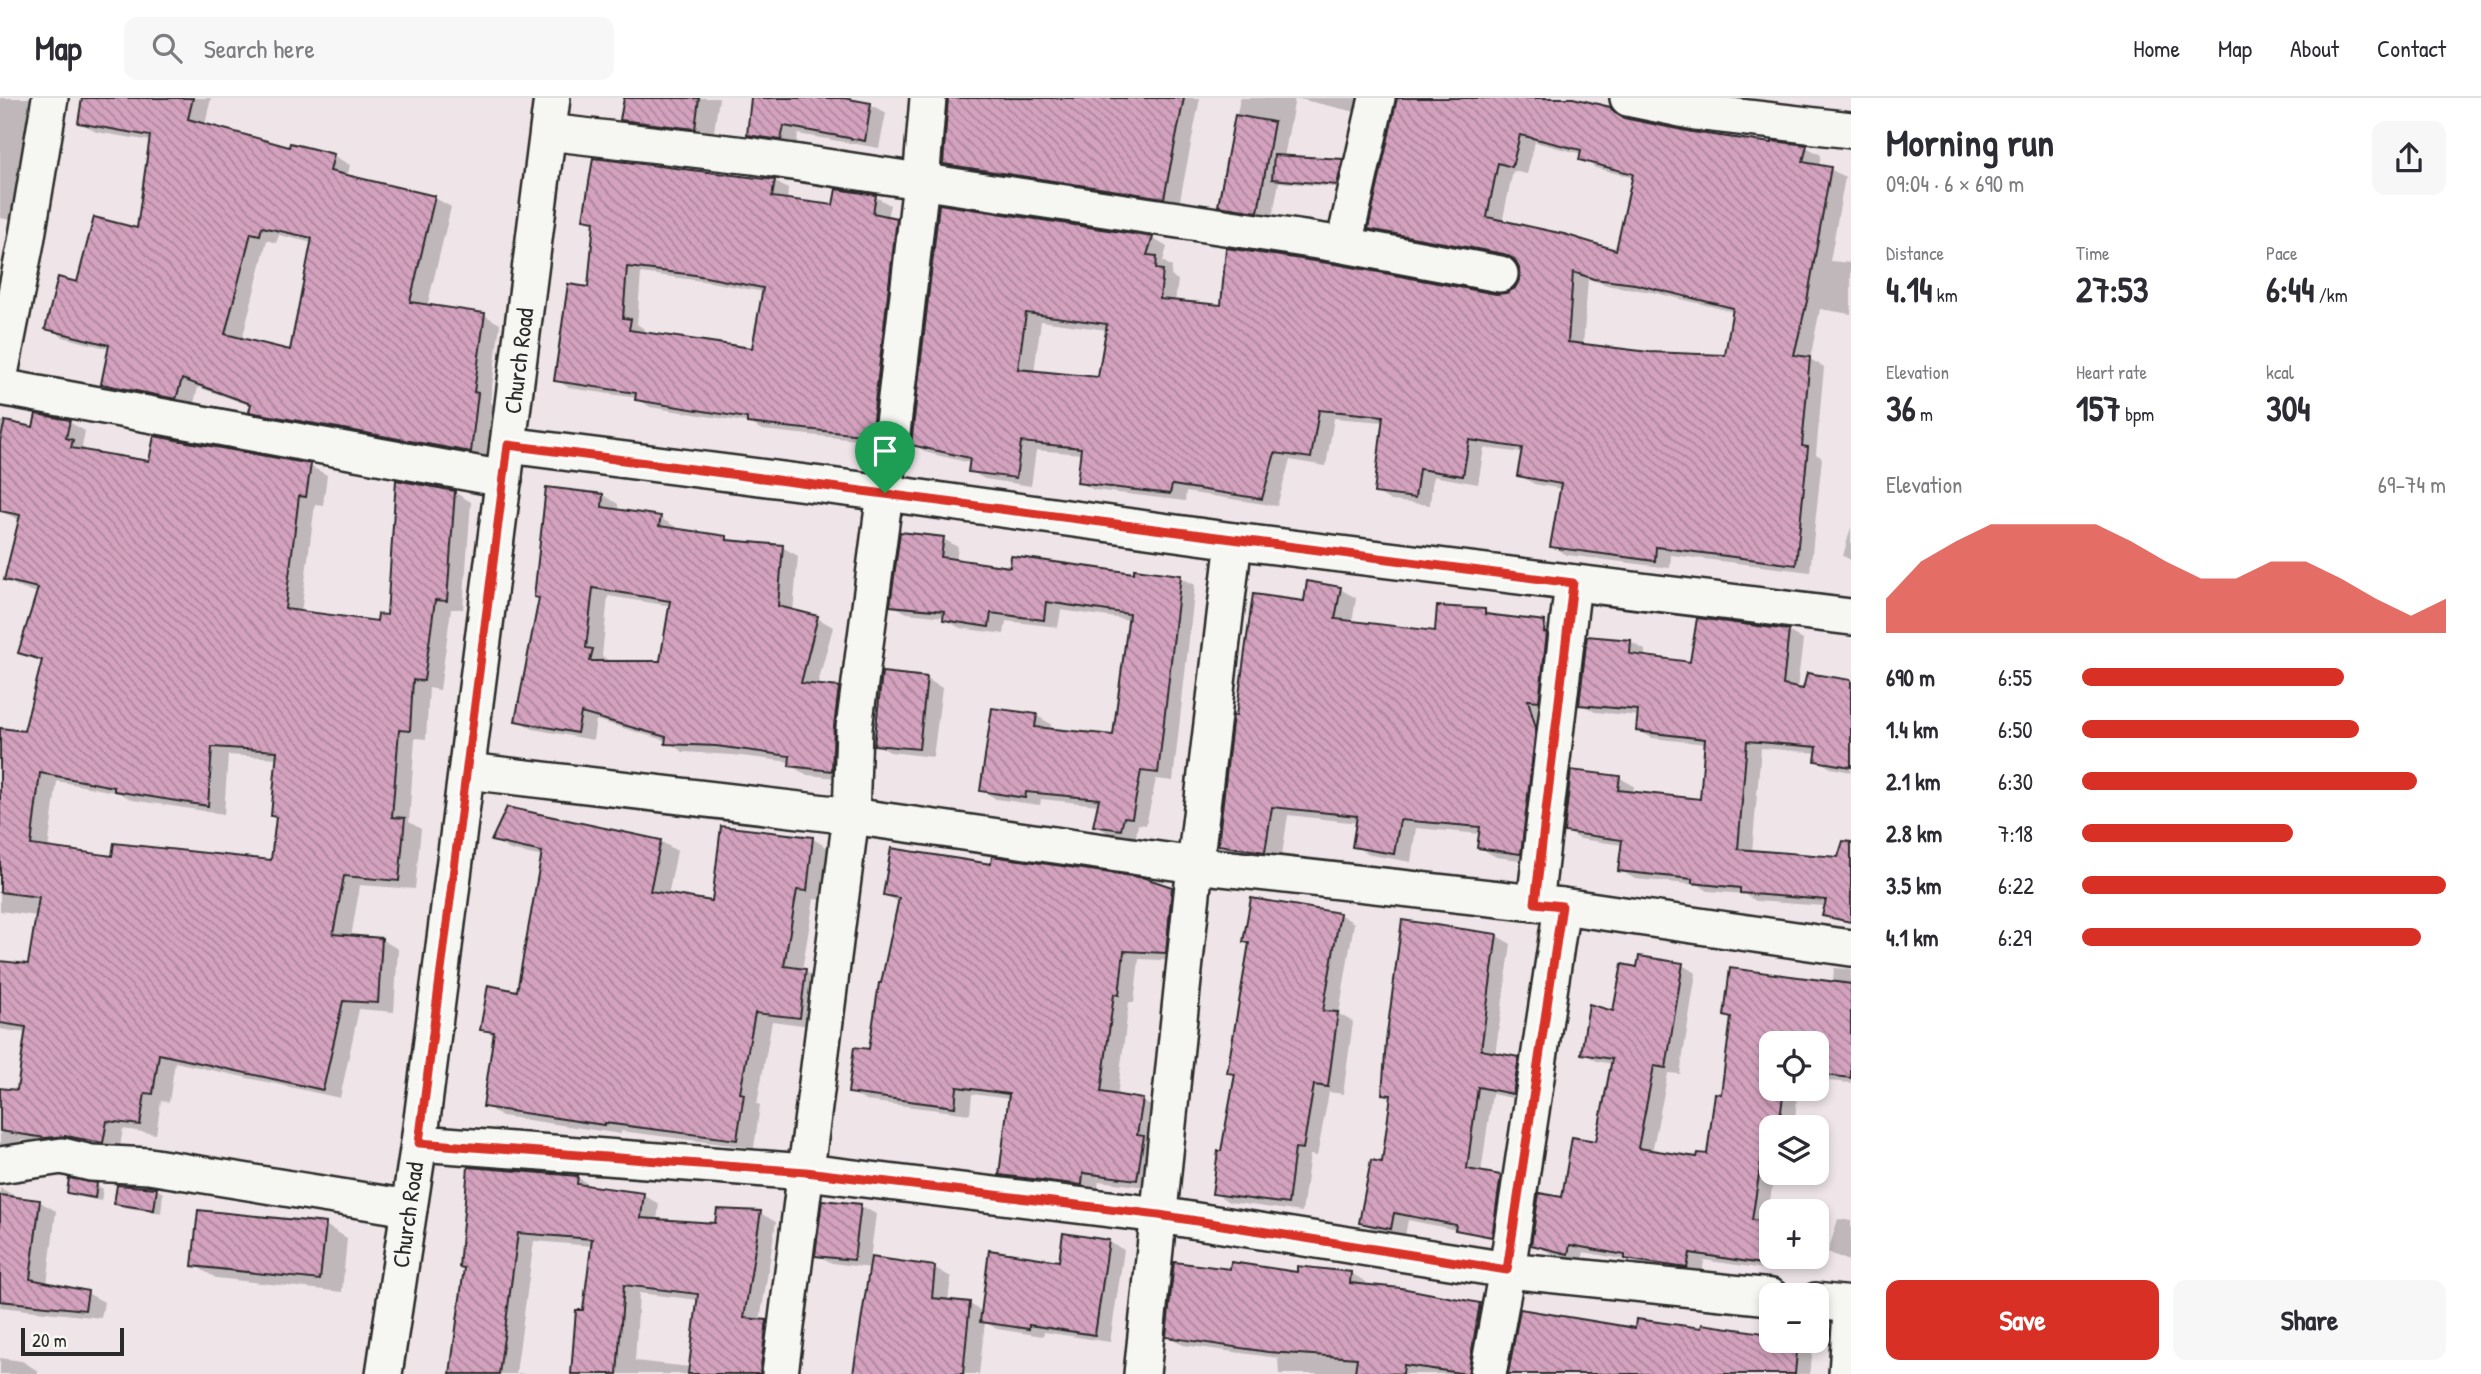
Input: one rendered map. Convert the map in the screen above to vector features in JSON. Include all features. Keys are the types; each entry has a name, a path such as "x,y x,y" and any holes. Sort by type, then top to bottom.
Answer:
{"street":[{"path":"0,374 50,98"},
{"name":"Church Road","path":"384,1374 419,1143 552,98"},
{"path":"780,1374 851,816 854,728 885,493 921,182 928,98"},
{"path":"1344,244 1377,98"},
{"path":"1628,98 1696,112 1837,119"},
{"path":"548,132 753,156 1344,244 1500,274"},
{"path":"0,387 503,479"},
{"path":"508,445 1234,541 1851,617"},
{"path":"1142,1374 1195,865 1234,541"},
{"path":"1488,1374 1507,1270 1548,905 1573,583"},
{"path":"467,771 851,816 1195,865 1548,905 1851,948"},
{"path":"419,1143 806,1172 1159,1215 1507,1270 1759,1296"},
{"path":"0,1165 62,1156 90,1163 149,1166 409,1208"},
{"path":"1829,1302 1851,1305"},
{"path":"1847,1374 1851,1311"}],"building":[{"path":"82,98 193,98 188,119 289,147 290,143 334,154 330,171 435,196 410,302 485,313 474,392 478,393 471,452 249,412 251,404 182,379 176,399 101,384 109,345 45,329 58,277 77,282 94,217 137,228 150,136 78,123","holes":["262,227 312,238 290,350 225,334 251,233 260,235"]},
{"path":"624,98 699,98 695,129 620,120"},
{"path":"751,98 843,98 871,103 865,141 784,126 781,140 747,135"},
{"path":"948,98 1184,98 1164,198 943,164"},
{"path":"1397,98 1573,98 1610,107 1624,118 1692,132 1807,145 1803,162 1831,167 1807,301 1794,355 1810,357 1802,446 1808,447 1796,565 1656,547 1655,561 1550,547 1561,484 1517,476 1522,448 1469,440 1463,476 1419,469 1415,498 1374,493 1383,416 1319,410 1311,458 1275,453 1262,499 1172,485 1170,494 1077,483 1081,448 1021,442 1016,478 968,472 970,458 911,445 939,204 1153,237 1147,255 1157,256 1156,269 1163,270 1160,299 1221,305 1226,248 1341,265 1496,294 1515,288 1520,278 1514,259 1504,254 1368,229","holes":["1520,135 1581,150 1579,160 1633,174 1616,250 1564,234 1487,217 1498,163 1512,167","1573,272 1594,279 1635,284 1733,308 1725,355 1649,352 1568,342","1026,313 1107,324 1098,377 1018,369"]},
{"path":"1235,115 1274,122 1258,212 1218,206"},
{"path":"1274,155 1343,159 1337,185 1272,179"},
{"path":"593,158 775,180 772,197 833,205 836,189 876,195 873,213 897,218 871,436 747,423 747,418 635,400 636,393 554,381 568,284 588,287 594,221 583,219","holes":["627,267 695,275 763,288 752,348 629,330 631,319 623,318"]},
{"path":"36,414 70,420 66,438 73,440 71,448 149,461 154,436 311,464 306,497 299,496 285,609 377,621 378,614 387,615 396,480 455,491 447,601 435,600 424,681 413,680 410,731 399,730 392,817 405,818 399,881 344,876 333,934 382,938 378,1003 343,1001 323,1090 159,1054 153,1094 145,1093 140,1125 107,1121 103,1143 66,1136 45,1138 0,1131 0,1088 17,1090 26,1027 0,1023 0,961 28,964 39,897 0,892 0,728 24,731 42,660 18,653 38,588 4,580 20,515 0,511 0,441 5,421 33,427","holes":["212,747 277,751 271,816 276,817 271,860 114,843 112,856 31,845 40,773 114,787 114,791 208,806"]},
{"path":"546,487 603,494 602,507 661,516 659,526 727,536 727,540 783,545 778,606 818,616 801,683 839,687 832,771 789,766 790,756 716,746 665,744 666,737 581,713 577,733 515,721 539,598 534,597","holes":["593,588 670,601 660,661 590,661 593,649 586,648"]},
{"path":"900,532 944,537 941,557 1010,567 1011,556 1134,573 1134,569 1181,575 1158,773 1141,771 1132,818 1124,817 1121,830 1093,826 1099,799 1026,792 1025,798 980,791 992,708 1037,714 1035,727 1113,735 1129,614 1046,602 1044,620 991,613 989,627 943,620 944,611 890,606"},
{"path":"1307,581 1341,587 1335,619 1435,631 1437,606 1485,609 1485,614 1545,621 1544,632 1547,633 1539,701 1528,700 1536,728 1521,854 1477,848 1480,827 1400,820 1394,854 1352,847 1357,816 1272,807 1265,852 1218,845 1233,715 1236,716 1253,594 1304,601"},
{"path":"1697,618 1789,630 1783,685 1803,689 1807,673 1851,680 1851,767 1815,761 1817,747 1747,741 1738,849 1838,857 1843,841 1851,842 1851,922 1822,916 1826,900 1740,893 1740,888 1692,883 1692,879 1618,871 1622,840 1564,832 1571,770 1620,776 1618,790 1700,799 1705,739 1636,731 1638,710 1579,705 1587,636 1631,640 1630,654 1690,662"},
{"path":"882,672 927,677 919,749 874,745"},
{"path":"507,807 661,840 650,891 712,901 721,826 813,837 807,891 797,890 784,966 806,969 800,1018 755,1013 740,1093 744,1094 737,1140 604,1125 483,1107 494,1032 480,1030 488,985 517,991 542,852 491,841"},
{"path":"891,848 991,864 992,856 1145,878 1172,887 1166,953 1124,951 1119,995 1114,994 1101,1092 1143,1099 1137,1135 1144,1136 1137,1180 1083,1173 1082,1185 999,1175 1009,1094 957,1087 955,1107 848,1093 854,1047 869,1049 879,983 899,898 883,895"},
{"path":"1251,898 1340,913 1323,1011 1338,1012 1328,1087 1314,1085 1303,1149 1295,1148 1288,1204 1212,1194 1218,1151 1221,1151 1235,1074 1227,1073 1249,943 1243,942"},
{"path":"1402,920 1497,934 1481,1050 1519,1057 1513,1094 1478,1087 1467,1169 1501,1175 1492,1237 1455,1230 1456,1225 1394,1213 1391,1229 1359,1223 1371,1160 1382,1162 1391,1095 1382,1094 1386,1041"},
{"path":"1639,956 1683,963 1666,1068 1654,1066 1638,1148 1697,1157 1698,1153 1707,1154 1715,1093 1721,1094 1731,1018 1724,1016 1730,968 1851,984 1851,1078 1829,1075 1829,1031 1759,1031 1759,1101 1782,1101 1781,1115 1759,1115 1759,1175 1752,1220 1759,1221 1759,1264 1690,1253 1687,1268 1625,1259 1625,1255 1570,1245 1568,1254 1531,1245 1539,1193 1562,1197 1572,1137 1596,1141 1612,1059 1581,1054 1589,1004 1613,1011 1622,964 1637,967"},
{"path":"468,1167 578,1176 577,1184 644,1193 641,1218 715,1223 717,1209 761,1211 744,1318 767,1320 760,1374 688,1374 698,1294 624,1285 617,1374 571,1374 576,1310 583,1310 592,1239 518,1233 499,1374 450,1374 464,1268 459,1267"},
{"path":"69,1178 97,1183 95,1198 67,1193"},
{"path":"117,1185 157,1188 154,1210 114,1204"},
{"path":"0,1195 40,1200 30,1279 88,1291 85,1310 0,1301"},
{"path":"822,1200 861,1204 854,1260 815,1256"},
{"path":"198,1210 326,1223 320,1280 192,1266"},
{"path":"1063,1233 1109,1240 1095,1335 1029,1325 1029,1329 980,1322 989,1250 1059,1261"},
{"path":"871,1257 935,1266 932,1298 970,1302 963,1374 853,1374"},
{"path":"1174,1262 1230,1269 1231,1262 1297,1272 1297,1266 1351,1272 1350,1283 1401,1288 1480,1303 1468,1374 1404,1365 1403,1374 1355,1372 1357,1358 1268,1352 1166,1337"},
{"path":"1520,1309 1635,1328 1636,1319 1701,1328 1702,1324 1759,1332 1759,1353 1797,1353 1795,1374 1508,1374"}],"route":[{"path":"508,445 885,493 1234,541 1573,583 1535,903 1562,906 1507,1270 1159,1215 806,1172 419,1143 508,445"}]}
